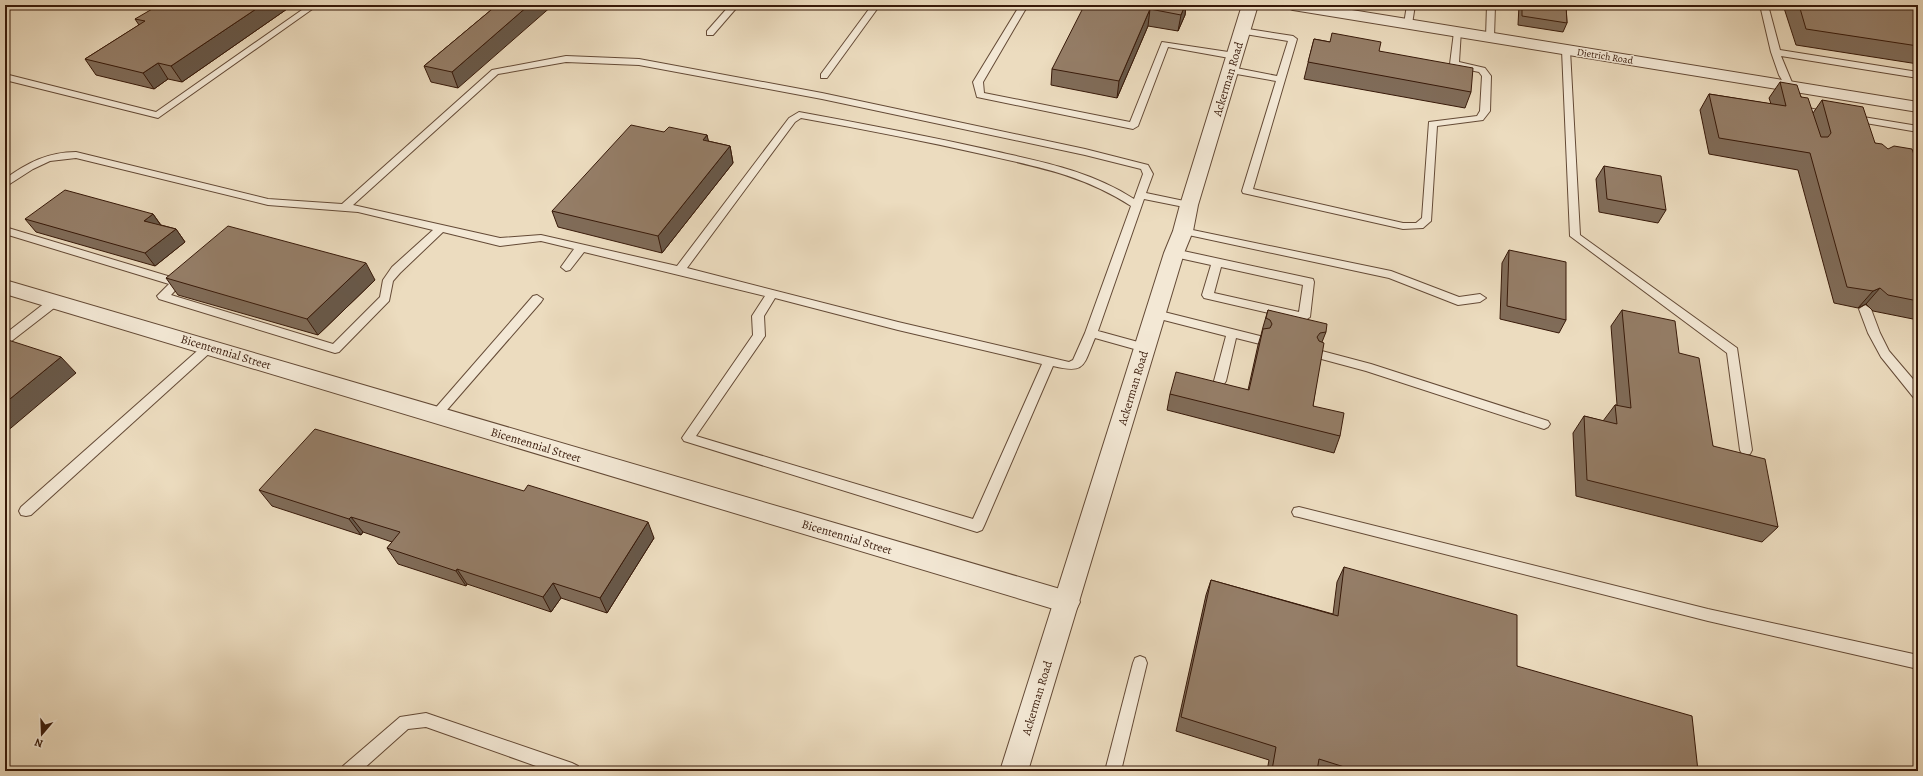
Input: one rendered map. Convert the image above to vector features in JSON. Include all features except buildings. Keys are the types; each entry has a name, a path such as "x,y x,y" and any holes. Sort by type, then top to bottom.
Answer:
{"street":[{"name":"Ackerman Road","path":"1014,771 1174,253 1183,231 1189,205 1250,5"},
{"name":"Dietrich Road","path":"1293,5 1918,107"},
{"name":"Bicentennial Street","path":"5,287 1067,602"}],"lane":[{"path":"5,77 158,115 314,5"},
{"path":"710,33 735,5"},
{"path":"824,76 876,5"},
{"path":"1024,5 978,82 980,95 1133,126 1165,44 1233,63 1282,80"},
{"path":"1408,24 1410,5"},
{"path":"1490,37 1491,5"},
{"path":"1764,5 1775,52 1789,86 1803,104 1804,115 1862,120 1918,129"},
{"path":"1242,31 1293,39 1282,80 1247,190 1404,226 1419,226 1427,219 1432,124 1480,118 1485,111 1487,76 1482,70 1454,64 1458,32"},
{"path":"1566,50 1575,236 1733,351 1746,450"},
{"path":"1775,52 1918,75"},
{"path":"5,184 29,166 50,157 64,154 76,155 268,202 344,208 358,209 500,242 541,238 680,270 1049,362 1074,366 1078,363 1091,333 1148,174 1145,167 1128,162 822,96 639,62 566,59 495,72 344,208"},
{"path":"680,270 792,120 799,114 928,138 1064,170 1092,180 1120,194 1139,200 1189,205"},
{"path":"1862,120 1867,134"},
{"path":"5,230 177,283 163,296 335,349 385,298 388,280 396,270 441,228"},
{"path":"1183,231 1391,275 1458,301 1480,298"},
{"path":"566,267 582,247"},
{"path":"1174,253 1217,262 1309,282 1304,317 1208,295 1217,262"},
{"path":"772,294 758,316 759,336 688,438 977,526 1049,362"},
{"path":"436,415 537,299"},
{"path":"5,340 54,302"},
{"path":"1865,309 1872,332 1883,351 1895,370 1917,392"},
{"path":"1156,314 1260,340"},
{"path":"1091,333 1145,348"},
{"path":"1220,381 1232,333"},
{"path":"26,511 209,347"},
{"path":"1318,354 1367,367 1544,424"},
{"path":"1298,512 1708,615 1918,662"},
{"path":"1113,771 1140,663"},
{"path":"349,771 405,722 426,720 572,771"}]}
